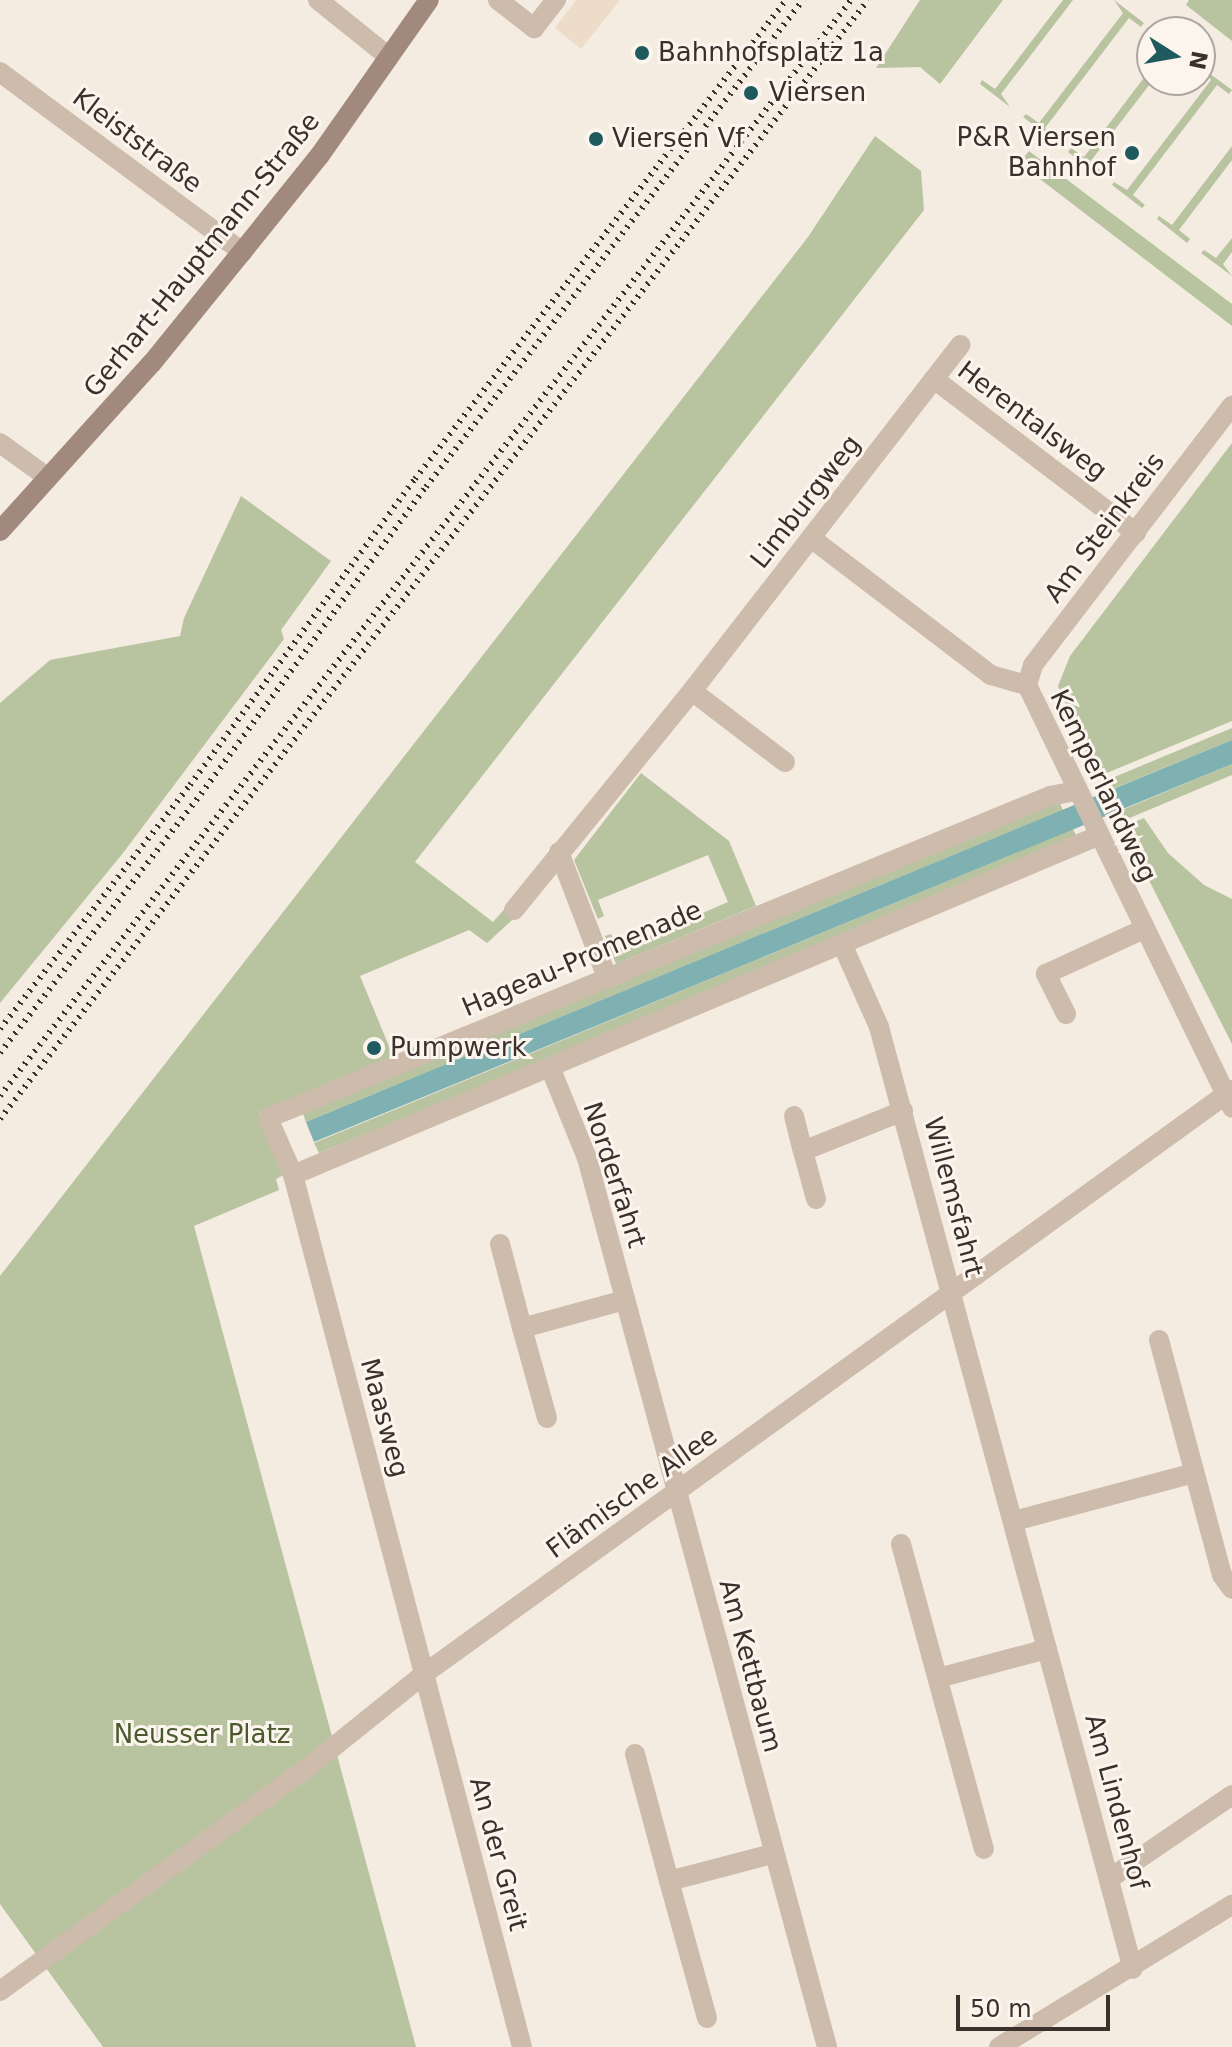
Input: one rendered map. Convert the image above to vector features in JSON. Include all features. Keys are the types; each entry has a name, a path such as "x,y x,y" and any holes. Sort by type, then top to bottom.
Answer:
{"street":[{"path":"318,0 389,57"},
{"name":"Gerhart-Hauptmann-Straße","path":"0,531 152,363 242,252 429,0"},
{"path":"498,0 534,28 556,0"},
{"name":"Kleiststraße","path":"0,72 242,252"},
{"name":"Limburgweg","path":"514,910 692,691 960,345"},
{"name":"Herentalsweg","path":"934,379 1136,533"},
{"name":"Am Steinkreis","path":"1027,685 1033,665 1232,406"},
{"path":"0,443 47,477"},
{"name":"Kemperlandweg","path":"811,538 991,675 1027,685 1076,794 1230,1098"},
{"path":"692,691 785,762"},
{"name":"Hageau-Promenade","path":"293,1175 268,1118 1050,796 1076,794"},
{"path":"293,1175 843,946 1095,831"},
{"path":"559,852 607,977"},
{"path":"1066,1014 1046,974 1144,929"},
{"name":"Willemsfahrt","path":"843,946 879,1027 952,1296"},
{"name":"Norderfahrt","path":"550,1067 587,1158 678,1492"},
{"name":"Flämische Allee","path":"0,1991 311,1765 424,1674 1230,1098"},
{"name":"Willemsfahrt","path":"803,1151 903,1111"},
{"path":"794,1116 816,1199"},
{"name":"Maasweg","path":"293,1175 424,1674"},
{"path":"500,1244 547,1418"},
{"name":"Am Lindenhof","path":"952,1296 1133,1969"},
{"path":"522,1328 625,1300"},
{"path":"1159,1340 1222,1575 1232,1589"},
{"path":"1014,1521 1194,1473"},
{"name":"Am Kettbaum","path":"678,1492 772,1854 827,2047"},
{"path":"901,1544 984,1849"},
{"path":"938,1678 1047,1649"},
{"name":"An der Greit","path":"424,1674 522,2047"},
{"path":"635,1754 707,2018"},
{"path":"1109,1879 1232,1795"},
{"path":"669,1881 772,1854"},
{"path":"999,2047 1133,1969 1232,1905"}],"green space":[{"path":"920,0 1003,0 940,84 920,67 876,68"},
{"path":"1063,0 1073,0 1001,94 1010,107 980,84 982,80 995,89"},
{"path":"1114,0 1136,17 1136,23 1129,18 1045,128 1056,137 1054,140 1023,117 1026,114 1039,123 1123,13"},
{"path":"1189,0 1232,0 1232,41 1216,28 1216,16 1200,16 1186,5"},
{"path":"1216,78 1232,90 1229,94 1217,85"},
{"path":"1136,88 1136,96 1141,96 1090,162 1101,171 1098,175 1068,152 1071,148 1084,157"},
{"path":"1199,96 1209,96 1133,195 1145,205 1142,208 1112,185 1114,182 1127,190"},
{"name":"Neusser Platz","path":"875,136 921,171 924,210 415,862 493,922 510,903 521,912 487,943 469,930 360,976 393,1056 259,1112 284,1175 276,1179 279,1190 194,1226 416,2047 103,2047 0,1904 0,1276 808,237"},
{"path":"1232,146 1232,160 1179,230 1190,239 1187,243 1157,219 1159,216 1172,225"},
{"path":"1029,151 1232,304 1232,326 1019,163"},
{"path":"1232,238 1232,252 1223,264 1232,276 1201,253 1204,250 1216,258"},
{"path":"1232,443 1232,721 1097,777 1058,686 1070,656"},
{"path":"241,496 331,561 281,630 284,639 123,853 0,1003 0,703 50,660 180,636 184,618"},
{"path":"1232,728 1232,740 1105,792 1100,783"},
{"path":"1232,764 1232,775 1120,822 1115,813"},
{"path":"641,773 729,841 756,906 616,964 605,936 611,934 619,949 728,902 708,855 598,900 604,916 598,919 574,860"},
{"path":"1058,799 1063,810 306,1122 302,1111"},
{"path":"1144,818 1168,853 1204,885 1232,899 1232,1044 1122,827"},
{"path":"1073,829 1078,840 319,1153 314,1143"}],"shaded area":[{"path":"576,0 620,0 581,49 555,28"}],"water":[{"path":"1232,740 1232,764 314,1142 306,1122"}],"railway":[{"path":"0,1029 190,785 415,479 786,0"},
{"path":"0,1053 201,794 426,487 803,0"},
{"path":"0,1096 851,0"},
{"path":"0,1119 868,0"}],"place":[{"name":"Bahnhofsplatz 1a","path":"642,53"},
{"name":"Viersen","path":"751,93"},
{"name":"Viersen Vf","path":"596,139"},
{"name":"P&R Viersen Bahnhof","path":"1132,153"},
{"name":"Pumpwerk","path":"374,1048"}]}
